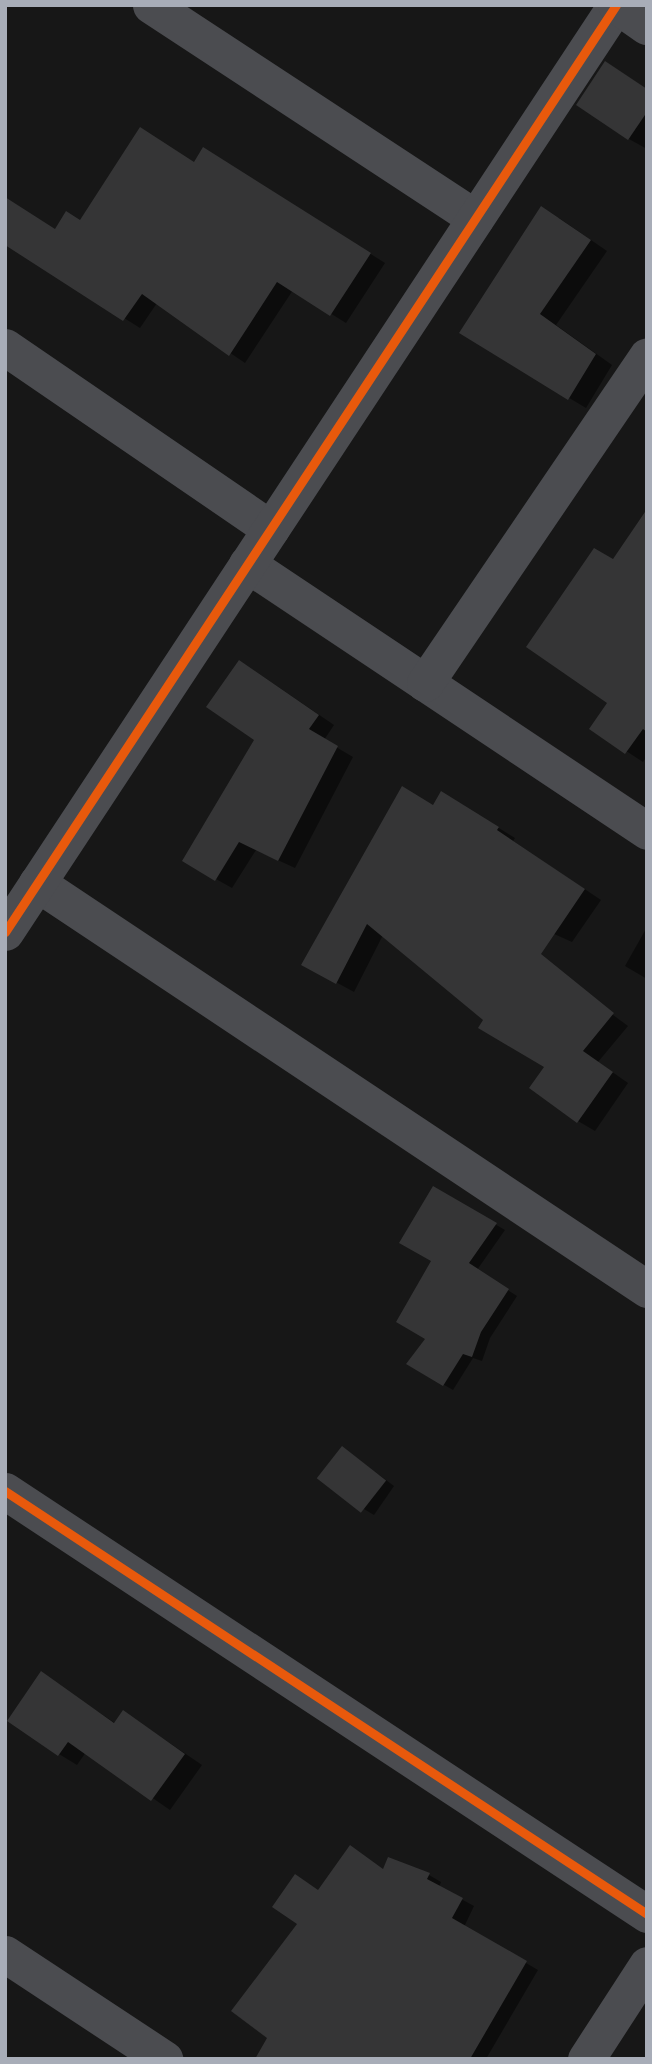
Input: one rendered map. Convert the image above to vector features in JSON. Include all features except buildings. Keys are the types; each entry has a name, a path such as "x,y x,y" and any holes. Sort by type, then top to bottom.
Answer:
{"street":[{"path":"150,5 475,218"},
{"path":"5,932 616,5 647,26"},
{"path":"5,348 271,529"},
{"path":"425,683 647,356"},
{"path":"247,564 647,831"},
{"path":"37,883 647,1289"},
{"path":"5,1491 647,1914"},
{"path":"6,1957 164,2059"},
{"path":"586,2059 647,1965"}],"cycle path":[{"path":"5,932 616,5"},
{"path":"5,1491 647,1914"}]}
